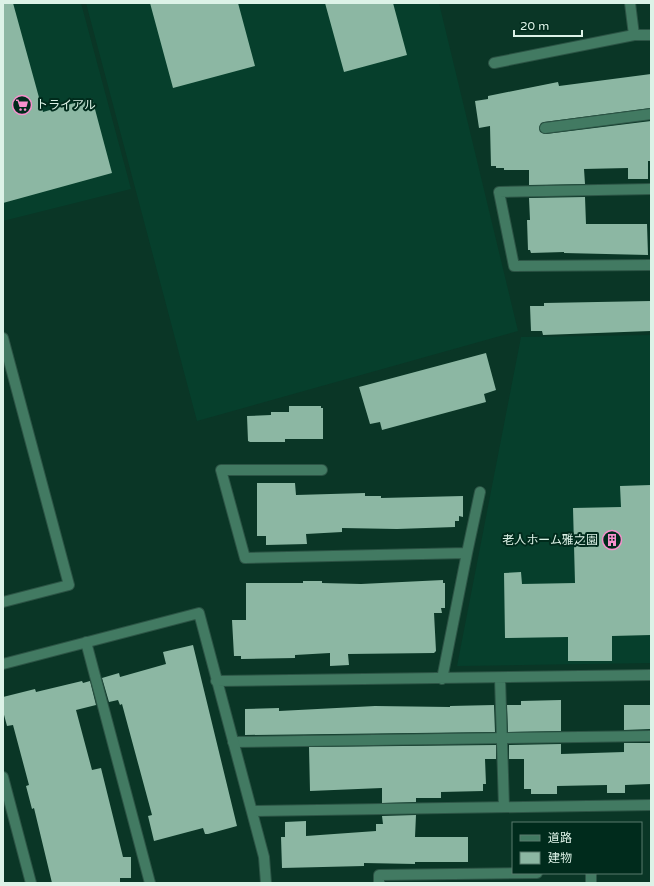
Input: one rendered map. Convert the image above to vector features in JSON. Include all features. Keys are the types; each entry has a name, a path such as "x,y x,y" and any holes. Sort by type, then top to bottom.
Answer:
{"street":[{"path":"630,3 634,35"},
{"path":"494,63 634,35 651,35"},
{"path":"545,128 651,114"},
{"path":"651,189 499,192 514,266 651,265"},
{"path":"3,338 69,585 3,602"},
{"path":"322,470 221,470 245,558 467,553"},
{"path":"442,679 480,492"},
{"path":"3,664 199,613 216,682 264,857 266,883"},
{"path":"86,642 150,883"},
{"path":"216,682 651,675"},
{"path":"500,678 504,807"},
{"path":"233,742 651,736"},
{"path":"3,777 31,883"},
{"path":"252,811 651,805"},
{"path":"379,883 379,875 512,873"}],"shaded area":[{"path":"3,3 81,3 131,189 3,221"},
{"path":"86,3 439,3 518,331 197,421"},
{"path":"651,335 651,663 457,666 521,337"}],"building":[{"name":"トライアル","path":"3,3 13,3 43,112 92,98 112,173 3,203"},
{"path":"150,3 238,3 255,66 173,88"},
{"path":"325,3 393,3 407,55 344,72"},
{"path":"651,74 651,108 544,122 541,123 539,128 540,132 546,134 651,121 651,161 648,161 648,179 628,179 628,168 584,169 585,184 529,185 529,170 504,170 504,168 496,168 496,166 491,166 490,126 479,128 475,101 488,99 488,96 558,82 559,86"},
{"path":"585,197 586,224 647,224 648,255 564,252 531,253 530,250 528,250 527,220 530,220 529,198"},
{"path":"651,301 651,331 543,335 542,331 531,331 530,306 544,306 544,303"},
{"path":"486,353 496,390 484,394 486,402 382,430 380,422 370,424 359,387"},
{"path":"289,406 321,406 321,408 323,408 323,439 285,439 285,442 248,441 247,416 271,415 271,412 289,412"},
{"path":"257,483 295,483 296,495 365,493 365,496 381,496 381,498 463,496 463,517 459,516 459,521 455,521 455,527 397,529 342,528 342,532 306,534 307,544 266,545 266,536 257,536"},
{"name":"老人ホーム雅之園","path":"651,485 651,635 612,636 612,661 568,661 568,637 505,638 504,573 521,572 522,584 575,583 573,508 621,507 620,486"},
{"path":"443,580 443,583 445,583 445,608 441,608 442,613 434,613 436,651 434,653 348,654 349,665 330,666 330,653 295,655 295,658 241,659 241,656 234,656 232,620 246,620 246,583 303,583 303,581 322,581 322,583 361,584"},
{"path":"193,645 237,826 208,834 205,834 203,828 154,841 148,816 152,815 122,704 120,705 118,700 109,702 102,678 119,673 120,677 166,664 163,652"},
{"path":"82,681 83,683 90,681 96,705 76,710 92,770 101,768 123,857 131,857 131,878 120,878 120,883 52,883 34,808 32,809 26,786 29,785 13,725 7,726 3,711 3,697 35,689 36,692"},
{"path":"561,700 561,731 508,732 507,705 521,705 521,701"},
{"path":"494,705 495,732 245,735 245,709 279,708 279,711 375,706 450,707"},
{"path":"624,705 651,705 651,729 624,730"},
{"path":"624,743 651,743 651,784 625,785 625,793 607,793 607,785 557,786 557,794 531,794 531,789 524,789 524,759 509,759 509,745 561,744 561,754 624,752"},
{"path":"496,745 496,759 485,759 486,784 483,784 483,791 441,792 441,798 416,798 416,802 382,803 382,788 310,791 309,747"},
{"path":"416,815 415,837 468,837 468,862 415,862 415,864 364,863 364,866 282,868 281,837 285,837 285,822 306,821 306,836 376,831 376,824 383,824 382,816"}],"place":[{"name":"トライアル","path":"22,105"},
{"name":"老人ホーム雅之園","path":"612,540"}]}
